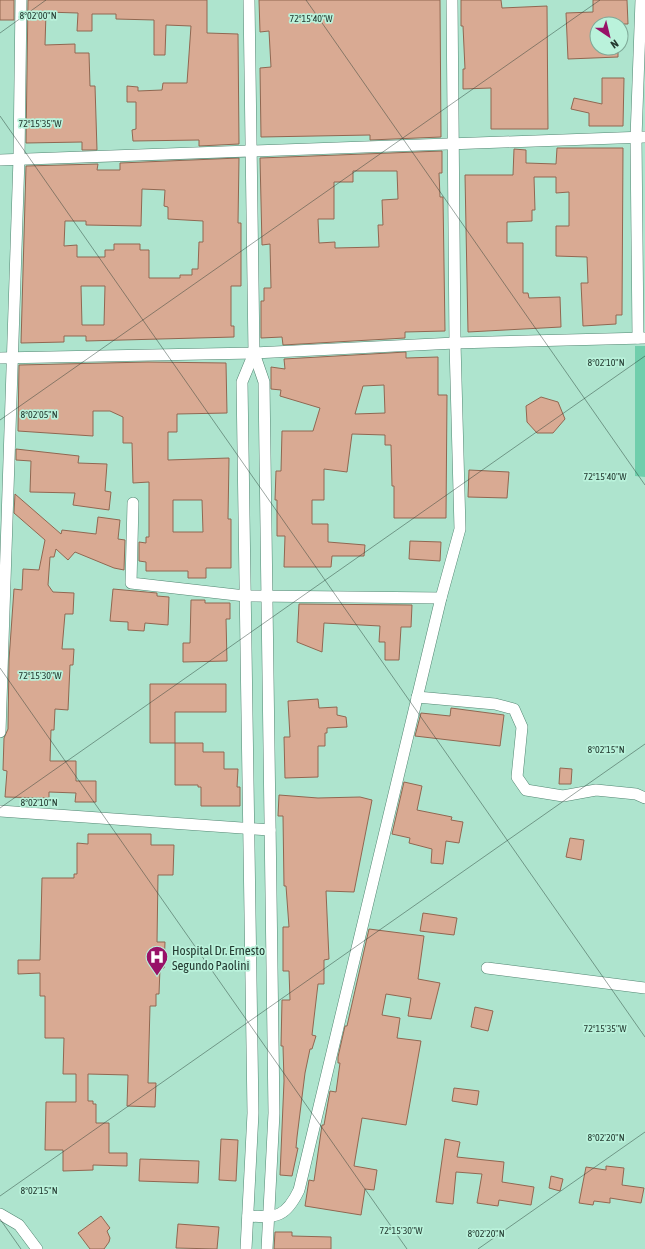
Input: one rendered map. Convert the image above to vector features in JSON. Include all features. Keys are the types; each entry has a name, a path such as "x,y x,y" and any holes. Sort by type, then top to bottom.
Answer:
{"street":[{"path":"0,732 19,158 21,0"},
{"path":"249,0 254,353 264,382 274,1114 270,1218 267,1249"},
{"path":"248,1216 270,1218 282,1214 292,1205 299,1190 441,598 460,529 455,343 452,0"},
{"path":"0,358 254,353 455,343 642,338 641,0"},
{"path":"0,160 19,158 250,152 641,137"},
{"path":"246,1249 253,1113 242,382 254,353"},
{"path":"133,503 131,583 245,596 266,595 441,598"},
{"path":"417,698 495,704 514,710 522,727 517,777 526,790 563,796 596,790 636,794 645,798"},
{"path":"0,811 248,830 270,830"},
{"path":"487,968 645,988"},
{"path":"0,1214 19,1225 37,1249"}],"green space":[{"path":"635,346 645,346 645,477 635,476"}],"building":[{"path":"0,0 14,0 14,20 0,20"},
{"path":"28,0 207,0 207,33 238,34 239,144 199,146 199,140 133,141 132,130 136,129 136,102 127,102 127,86 138,87 138,91 162,90 163,83 187,83 191,26 166,25 165,55 154,55 154,20 116,19 116,14 92,14 92,31 77,31 78,13 46,12 45,45 75,44 75,53 89,53 90,86 95,86 97,150 82,150 82,142 26,143"},
{"path":"259,0 440,0 441,137 370,140 370,135 261,137 260,68 271,67 269,31 260,32"},
{"path":"461,0 501,0 502,8 547,6 548,129 491,129 491,88 463,89 463,69 465,69 463,26 461,26"},
{"path":"593,0 627,0 628,16 589,16 589,56 618,57 568,59 566,13 593,12"},
{"path":"602,78 624,78 623,126 589,126 589,113 571,109 574,98 602,104"},
{"path":"557,148 623,148 622,315 616,315 616,324 583,326 581,283 588,283 587,257 556,256 556,226 569,226 569,192 556,193 556,177 534,177 535,210 532,210 532,221 507,222 507,243 523,243 523,293 528,293 529,298 560,297 561,327 468,332 465,175 513,175 514,149 526,150 526,163 556,164"},
{"path":"442,151 442,173 439,173 440,197 443,197 445,331 405,332 405,338 283,345 282,337 261,338 261,301 264,301 264,288 271,288 270,244 262,245 260,158","holes":["353,171 397,171 398,199 382,200 383,225 378,225 379,247 335,248 335,242 319,243 318,219 334,219 334,182 353,182"]},
{"path":"239,158 238,223 241,223 241,286 231,286 231,326 234,326 234,337 86,341 86,336 64,336 64,342 21,343 26,166 98,164 97,170 120,170 120,163","holes":["142,189 165,190 164,206 168,207 168,219 203,221 203,242 199,242 198,269 192,269 192,275 180,275 180,278 149,278 149,250 140,250 140,244 114,244 114,250 105,250 105,257 77,257 77,245 64,246 65,221 86,221 86,225 141,226","81,286 105,286 104,325 82,325"]},
{"path":"406,352 406,358 438,357 438,395 447,395 446,518 394,518 394,486 392,486 391,445 385,445 385,435 352,434 347,472 324,469 324,500 312,500 312,524 328,524 328,542 365,545 364,556 332,556 331,567 284,567 285,536 277,536 277,500 275,500 276,471 281,471 282,431 313,431 320,408 280,396 281,390 271,389 271,367 285,369 284,359","holes":["384,385 385,413 355,414 363,386"]},
{"path":"148,362 226,363 227,413 177,414 177,432 168,432 168,460 229,458 228,519 231,519 231,568 206,568 206,578 188,578 188,571 146,571 146,562 139,561 139,542 146,543 146,537 149,537 149,482 133,483 132,443 123,443 123,417 110,411 93,411 93,436 18,431 19,365","holes":["173,500 202,500 203,532 173,532"]},
{"path":"541,397 558,402 565,419 553,433 537,433 527,422 526,406"},
{"path":"16,449 79,456 78,463 107,464 105,491 111,492 109,510 73,505 75,493 30,492 31,461 16,460"},
{"path":"469,470 509,472 507,498 468,497"},
{"path":"15,494 61,534 62,530 96,534 98,517 120,520 118,539 125,540 124,570 114,568 75,552 68,560 56,549 54,557 50,557 48,585 53,592 74,593 73,614 65,614 62,649 74,649 73,665 70,665 68,710 55,709 54,730 51,730 50,761 76,761 76,781 96,781 96,802 75,802 76,793 49,792 49,798 5,797 7,771 3,770 4,738 8,729 9,660 14,589 22,590 23,569 39,570 45,540 14,513"},
{"path":"410,541 441,542 440,561 409,559"},
{"path":"113,589 157,593 157,596 169,597 168,625 145,623 144,631 128,630 128,622 110,621"},
{"path":"191,600 205,600 205,603 230,603 230,619 226,619 227,661 183,662 183,643 190,643"},
{"path":"299,604 412,605 411,627 401,627 399,660 385,660 385,642 379,642 380,626 324,623 322,652 297,642"},
{"path":"150,684 226,684 226,712 175,712 175,743 150,743"},
{"path":"318,699 319,708 337,707 337,715 346,717 347,727 327,728 327,733 325,733 325,746 318,746 318,777 285,778 284,737 290,737 288,701"},
{"path":"451,708 504,715 500,746 415,736 421,713 450,716"},
{"path":"175,743 203,743 203,752 224,752 224,769 238,769 237,787 240,787 240,806 201,806 201,787 198,787 198,785 175,785"},
{"path":"560,768 572,769 571,784 559,784"},
{"path":"404,782 422,786 417,810 452,817 451,820 463,822 459,843 446,841 443,864 431,863 432,849 409,843 410,838 392,834"},
{"path":"279,795 318,798 360,797 372,800 354,892 326,891 329,959 324,960 324,984 318,984 312,1035 316,1036 312,1049 310,1049 305,1073 297,1137 296,1148 298,1148 292,1176 280,1175 284,1081 283,1046 281,1046 282,1000 290,1000 289,971 283,971 283,927 289,927 286,886 284,886 283,816 278,816"},
{"path":"88,834 151,834 151,845 174,845 173,875 158,875 157,942 165,942 164,968 160,968 159,994 156,994 156,1006 150,1006 148,1083 156,1083 155,1107 127,1106 128,1075 88,1074 88,1101 93,1101 93,1104 96,1104 96,1123 109,1123 109,1153 127,1153 127,1166 93,1165 93,1170 63,1171 63,1150 45,1150 46,1102 76,1102 76,1074 63,1074 64,1038 45,1038 45,996 40,996 40,973 18,974 18,960 40,960 42,878 74,878 74,874 77,874 77,843 88,844"},
{"path":"570,838 584,840 581,860 566,857"},
{"path":"423,913 457,918 454,935 420,931"},
{"path":"369,929 424,936 418,979 440,983 431,1019 408,1016 411,998 386,994 382,1015 400,1018 397,1038 421,1041 406,1125 362,1118 354,1166 377,1170 374,1190 365,1189 361,1215 305,1206 309,1180 314,1181 322,1125 324,1125 330,1091 336,1092 340,1063 338,1063 338,1057 345,1026 347,1026"},
{"path":"475,1007 493,1011 488,1031 471,1027"},
{"path":"454,1088 479,1091 477,1105 452,1101"},
{"path":"221,1139 238,1140 236,1181 219,1180"},
{"path":"445,1139 460,1142 457,1157 504,1162 502,1182 534,1187 531,1205 499,1200 498,1206 477,1203 482,1174 456,1172 453,1204 436,1202"},
{"path":"140,1159 199,1161 198,1183 139,1181"},
{"path":"606,1166 624,1168 622,1185 644,1188 641,1203 610,1198 610,1203 594,1201 593,1205 579,1203 586,1167 606,1170"},
{"path":"551,1176 563,1179 560,1191 549,1188"},
{"path":"101,1216 110,1228 107,1231 110,1238 109,1242 104,1249 90,1249 78,1233"},
{"path":"178,1224 219,1227 217,1249 176,1248"},
{"path":"275,1232 292,1232 292,1236 331,1237 331,1249 274,1249"}],"place":[{"name":"Hospital Dr. Ernesto Segundo Paolini","path":"157,976"}]}
